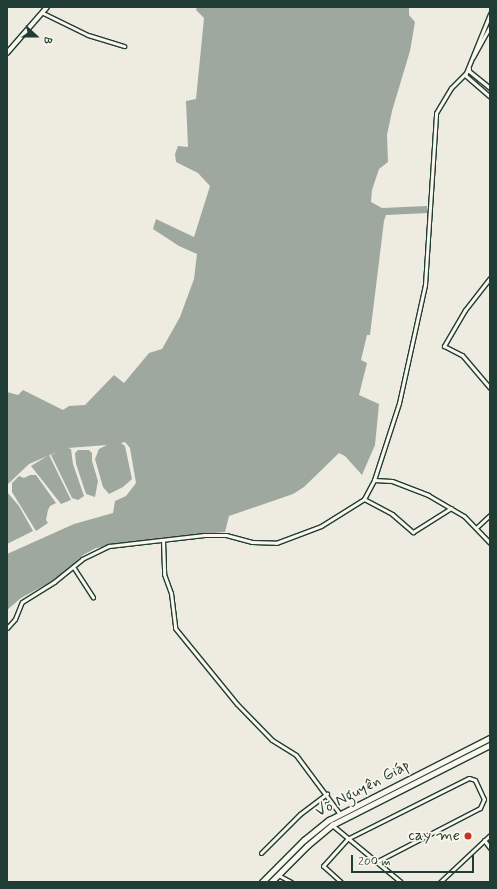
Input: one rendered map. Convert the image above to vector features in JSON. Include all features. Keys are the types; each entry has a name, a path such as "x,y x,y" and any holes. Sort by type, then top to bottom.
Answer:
{"main road":[{"name":"Võ Nguyên Giáp","path":"262,882 304,840 329,820 490,738"},
{"name":"Võ Nguyên Giáp","path":"271,882 307,846 332,825 490,745"},
{"path":"329,820 332,825"}],"street":[{"path":"7,53 11,45 43,13 47,7"},
{"path":"43,13 88,35 124,46"},
{"path":"7,628 15,619 22,602 74,568 82,559 109,546 214,535 252,542 276,543 321,526 364,499 374,480 402,389 425,285 436,113 451,88 464,75 490,14"},
{"path":"490,26 473,57 469,72 490,88"},
{"path":"464,75 490,97"},
{"path":"490,278 465,310 444,346 462,355 490,388"},
{"path":"374,480 385,479 412,488 451,508 477,527 490,543"},
{"path":"364,499 392,514 413,532 451,508"},
{"path":"477,527 490,515"},
{"path":"163,540 164,574 171,594 175,628 237,704 272,740 296,754 327,794 340,814"},
{"path":"74,568 93,597"},
{"path":"341,882 323,866 347,839 469,778 475,780 484,799 480,808 376,862"},
{"path":"261,853 300,814 327,794"},
{"path":"332,825 347,839 401,882"},
{"path":"440,882 490,836"},
{"path":"484,840 490,848"},
{"path":"278,875 291,882"}],"shaded area":[{"path":"197,7 409,7 409,15 415,22 410,51 392,111 387,135 388,162 379,169 372,190 371,202 382,208 427,206 428,213 386,215 384,221 370,335 367,335 361,360 367,363 359,395 379,404 375,445 362,475 345,456 339,453 304,487 293,494 229,516 225,532 160,538 96,548 83,555 63,575 21,598 7,610 7,554 74,524 113,513 115,501 126,496 136,483 130,448 125,442 121,443 125,446 132,479 123,487 109,494 103,487 95,459 99,449 107,445 68,448 71,449 73,464 84,496 78,500 72,498 51,455 59,451 29,464 7,485 7,392 18,395 23,390 63,410 69,406 85,405 114,375 124,383 149,353 162,349 180,317 194,279 197,254 179,246 153,229 156,219 194,237 210,186 198,173 176,162 175,154 178,146 188,147 186,101 196,99 204,18 196,10"},
{"path":"78,450 89,450 92,453 92,461 98,481 95,497 86,494 76,464 75,453"},
{"path":"49,455 71,500 61,504 31,466"},
{"path":"30,475 36,475 56,503 50,506 48,510 46,520 48,523 36,531 12,492 12,483 19,476 24,478"},
{"path":"7,492 19,506 33,531 7,544"}],"place":[{"name":"cay me","path":"468,836"}]}
